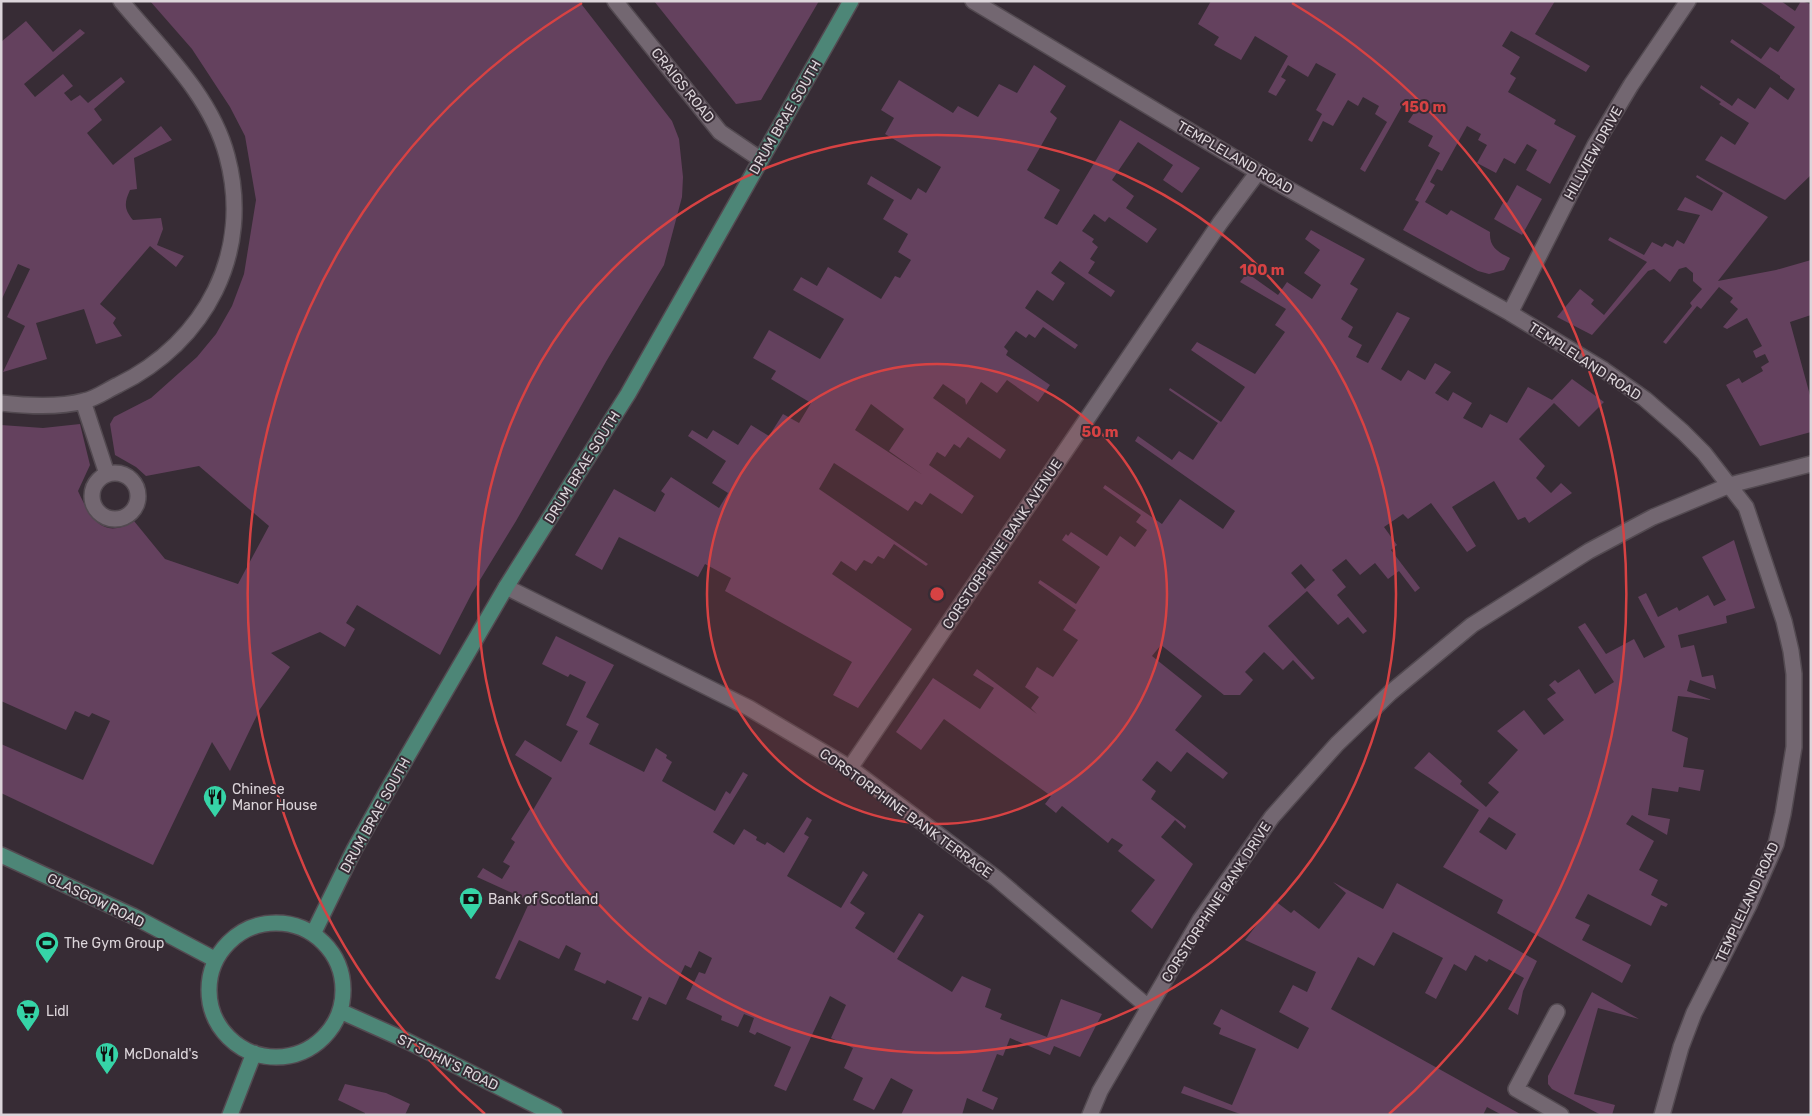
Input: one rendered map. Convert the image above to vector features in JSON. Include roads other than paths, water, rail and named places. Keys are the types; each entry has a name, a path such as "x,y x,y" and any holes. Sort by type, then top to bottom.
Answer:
{"main road":[{"name":"DRUM BRAE SOUTH","path":"313,934 354,850 506,587 628,394 851,1"},
{"name":"GLASGOW ROAD","path":"1,855 133,916 216,960"},
{"path":"283,923 299,926 327,945 337,960 342,976 343,994 340,1011 330,1030 315,1045 296,1054 274,1058 254,1053 239,1046 227,1036 217,1022 209,991 211,975 216,960 231,941 251,928 283,923"},
{"name":"ST JOHN'S ROAD","path":"340,1011 408,1041 555,1115"},
{"path":"230,1115 254,1053"}],"street":[{"path":"1,403 27,406 82,402 144,371 166,355 186,335 205,310 218,285 230,248 234,227 232,179 227,155 216,125 198,94 121,1"},
{"name":"CRAIGS ROAD","path":"615,1 720,132 760,159"},
{"name":"TEMPLELAND ROAD","path":"972,1 1258,172 1510,313 1604,370 1645,399 1704,453 1746,507 1784,621 1794,674 1794,747 1776,844 1749,905 1694,1014 1681,1047 1662,1115"},
{"name":"HILLVIEW DRIVE","path":"1510,313 1595,145 1631,85 1688,1"},
{"name":"CORSTORPHINE BANK AVENUE","path":"850,768 1220,223 1258,172"},
{"path":"82,402 107,474"},
{"name":"CORSTORPHINE BANK DRIVE","path":"1090,1115 1100,1091 1200,920 1272,816 1337,744 1390,694 1472,625 1538,581 1588,551 1653,517 1730,485 1811,464"},
{"name":"CORSTORPHINE BANK TERRACE","path":"506,587 749,708 850,768 996,878 1148,1007"},
{"path":"1557,1012 1516,1089 1561,1115"}],"place":[{"name":"Chinese Manor House","path":"215,818"},
{"name":"Bank of Scotland","path":"471,920"},
{"name":"The Gym Group","path":"47,964"},
{"name":"Lidl","path":"28,1032"},
{"name":"McDonald's","path":"107,1075"}]}
